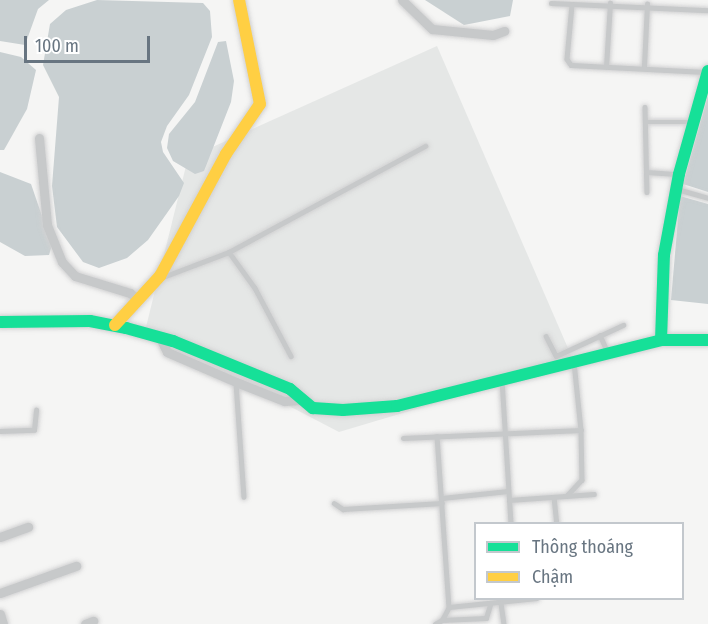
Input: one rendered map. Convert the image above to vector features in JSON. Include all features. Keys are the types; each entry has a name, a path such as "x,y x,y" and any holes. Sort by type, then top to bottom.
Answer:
{"street":[{"path":"115,325 156,280 230,147 260,104 239,0"},
{"path":"402,0 432,29 494,35 504,30"},
{"path":"660,340 664,255 679,174 708,72"},
{"path":"39,138 48,225 62,262 75,276 138,299"},
{"path":"0,322 90,321 115,325 161,340 173,341 290,389 313,408 368,410 502,381 572,357 608,354 660,340 708,340"},
{"path":"161,340 167,352 236,382 284,401 301,400"},
{"path":"0,537 28,527"},
{"path":"0,593 76,566"},
{"path":"0,614 3,624"}],"lane":[{"path":"551,3 647,4 708,10"},
{"path":"606,67 610,3"},
{"path":"644,66 647,4"},
{"path":"572,5 567,63 606,67 644,66 708,72"},
{"path":"645,106 647,192"},
{"path":"647,122 694,122"},
{"path":"156,280 229,252 425,146"},
{"path":"647,172 679,174"},
{"path":"677,189 708,198"},
{"path":"229,252 255,288 291,356"},
{"path":"546,336 554,355 572,357 600,335 623,325"},
{"path":"600,335 608,354"},
{"path":"567,496 582,480 581,430 572,357"},
{"path":"502,381 511,522"},
{"path":"236,382 244,497"},
{"path":"0,431 34,430 36,410"},
{"path":"403,438 581,430"},
{"path":"437,436 449,608 442,620"},
{"path":"334,503 344,509 442,501 508,491"},
{"path":"509,500 594,494"},
{"path":"554,497 557,522"},
{"path":"449,608 517,600"},
{"path":"501,603 504,624"},
{"path":"435,624 442,620 486,618 490,604"}],"shaded area":[{"path":"0,0 49,0 38,9 25,45 0,41"},
{"path":"97,0 203,3 210,11 212,37 189,95 167,126 161,142 163,152 184,183 179,196 148,240 127,258 99,268 83,262 57,227 52,186 59,97 43,65 50,24 66,10"},
{"path":"425,0 513,0 510,16 464,25"},
{"path":"226,41 234,81 231,102 204,171 195,174 173,161 167,148 169,134 195,102 218,42"},
{"path":"437,46 574,362 339,432 145,331 188,158"},
{"path":"0,52 21,57 36,70 27,109 4,150 0,150"},
{"path":"708,96 708,192 683,184"},
{"path":"0,172 31,184 52,245 49,255 25,256 0,242"},
{"path":"680,196 708,204 708,304 671,300"}],"traffic: fast":[{"path":"661,340 664,255 679,174 708,71"},
{"path":"0,322 90,321 126,328 173,341 290,389 313,408 343,410 397,406 661,340 708,340"}],"traffic: slow":[{"path":"115,325 160,276 226,154 260,104 239,0"}]}
